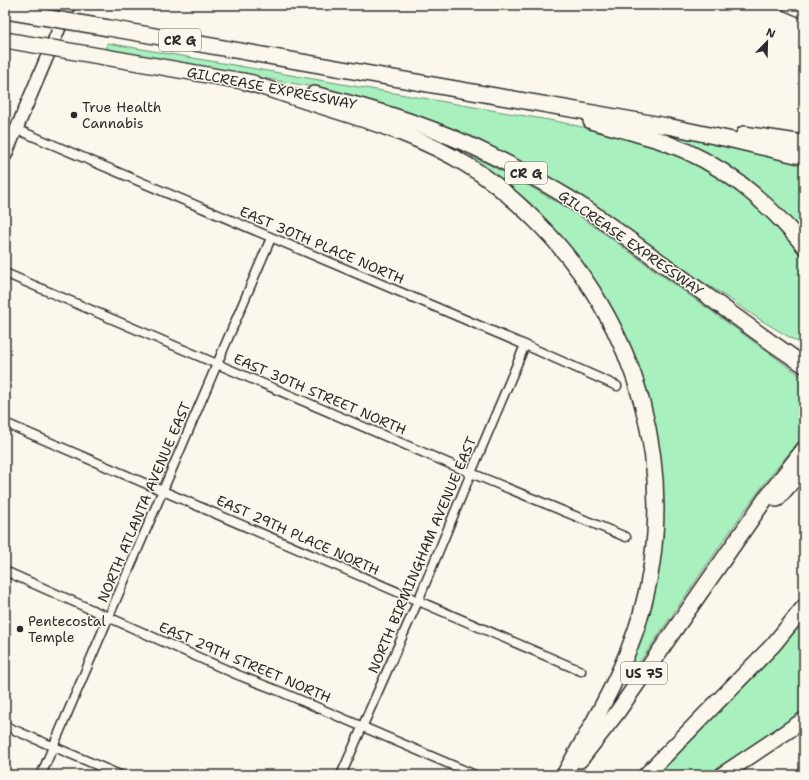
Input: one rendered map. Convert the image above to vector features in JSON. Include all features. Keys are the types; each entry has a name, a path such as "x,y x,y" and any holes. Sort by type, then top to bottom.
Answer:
{"highway":[{"name":"CR G","path":"6,11 561,107 674,128 804,157"},
{"name":"GILCREASE EXPRESSWAY","path":"5,40 309,93 376,110 432,129 494,156 553,188 590,211 772,343 804,364"},
{"path":"243,81 407,134 467,165 507,194 548,232 582,273 612,322 635,378 649,430 655,480 655,537 647,590 626,658 617,679 564,775"},
{"path":"504,97 662,142 696,156 724,171 757,196 780,218 804,246"},
{"path":"561,107 804,142"},
{"path":"772,343 804,357"},
{"name":"US 75","path":"568,775 616,714 766,498 804,449"},
{"path":"718,568 804,468"},
{"path":"646,775 768,650 804,607"},
{"path":"722,775 804,720"},
{"path":"741,762 804,723"}],"main road":[{"path":"5,156 69,5"}],"street":[{"path":"783,5 804,14"},
{"name":"EAST 30TH PLACE NORTH","path":"16,129 525,345 617,386"},
{"name":"NORTH ATLANTA AVENUE EAST","path":"41,775 271,238"},
{"name":"EAST 30TH STREET NORTH","path":"5,273 471,473 626,537"},
{"name":"NORTH BIRMINGHAM AVENUE EAST","path":"341,775 418,602 525,345"},
{"name":"EAST 29TH PLACE NORTH","path":"5,423 581,671"},
{"name":"EAST 29TH STREET NORTH","path":"5,570 238,675 475,775"},
{"path":"5,726 120,775"}],"green space":[{"path":"107,43 560,122 640,140 683,155 723,177 754,202 786,233 804,258 804,346 686,272 535,170 481,141 435,122 361,98 313,87 107,50"},
{"path":"666,133 804,163 804,236 782,209 751,183 665,137"},
{"path":"472,156 529,186 584,219 804,378 804,435 764,484 740,517 624,685 620,683 638,640 659,469 601,293 470,161"},
{"path":"804,622 804,710 774,733 708,775 656,775 768,661"}],"place":[{"name":"True Health Cannabis","path":"74,115"},
{"name":"Pentecostal Temple","path":"20,629"}]}
